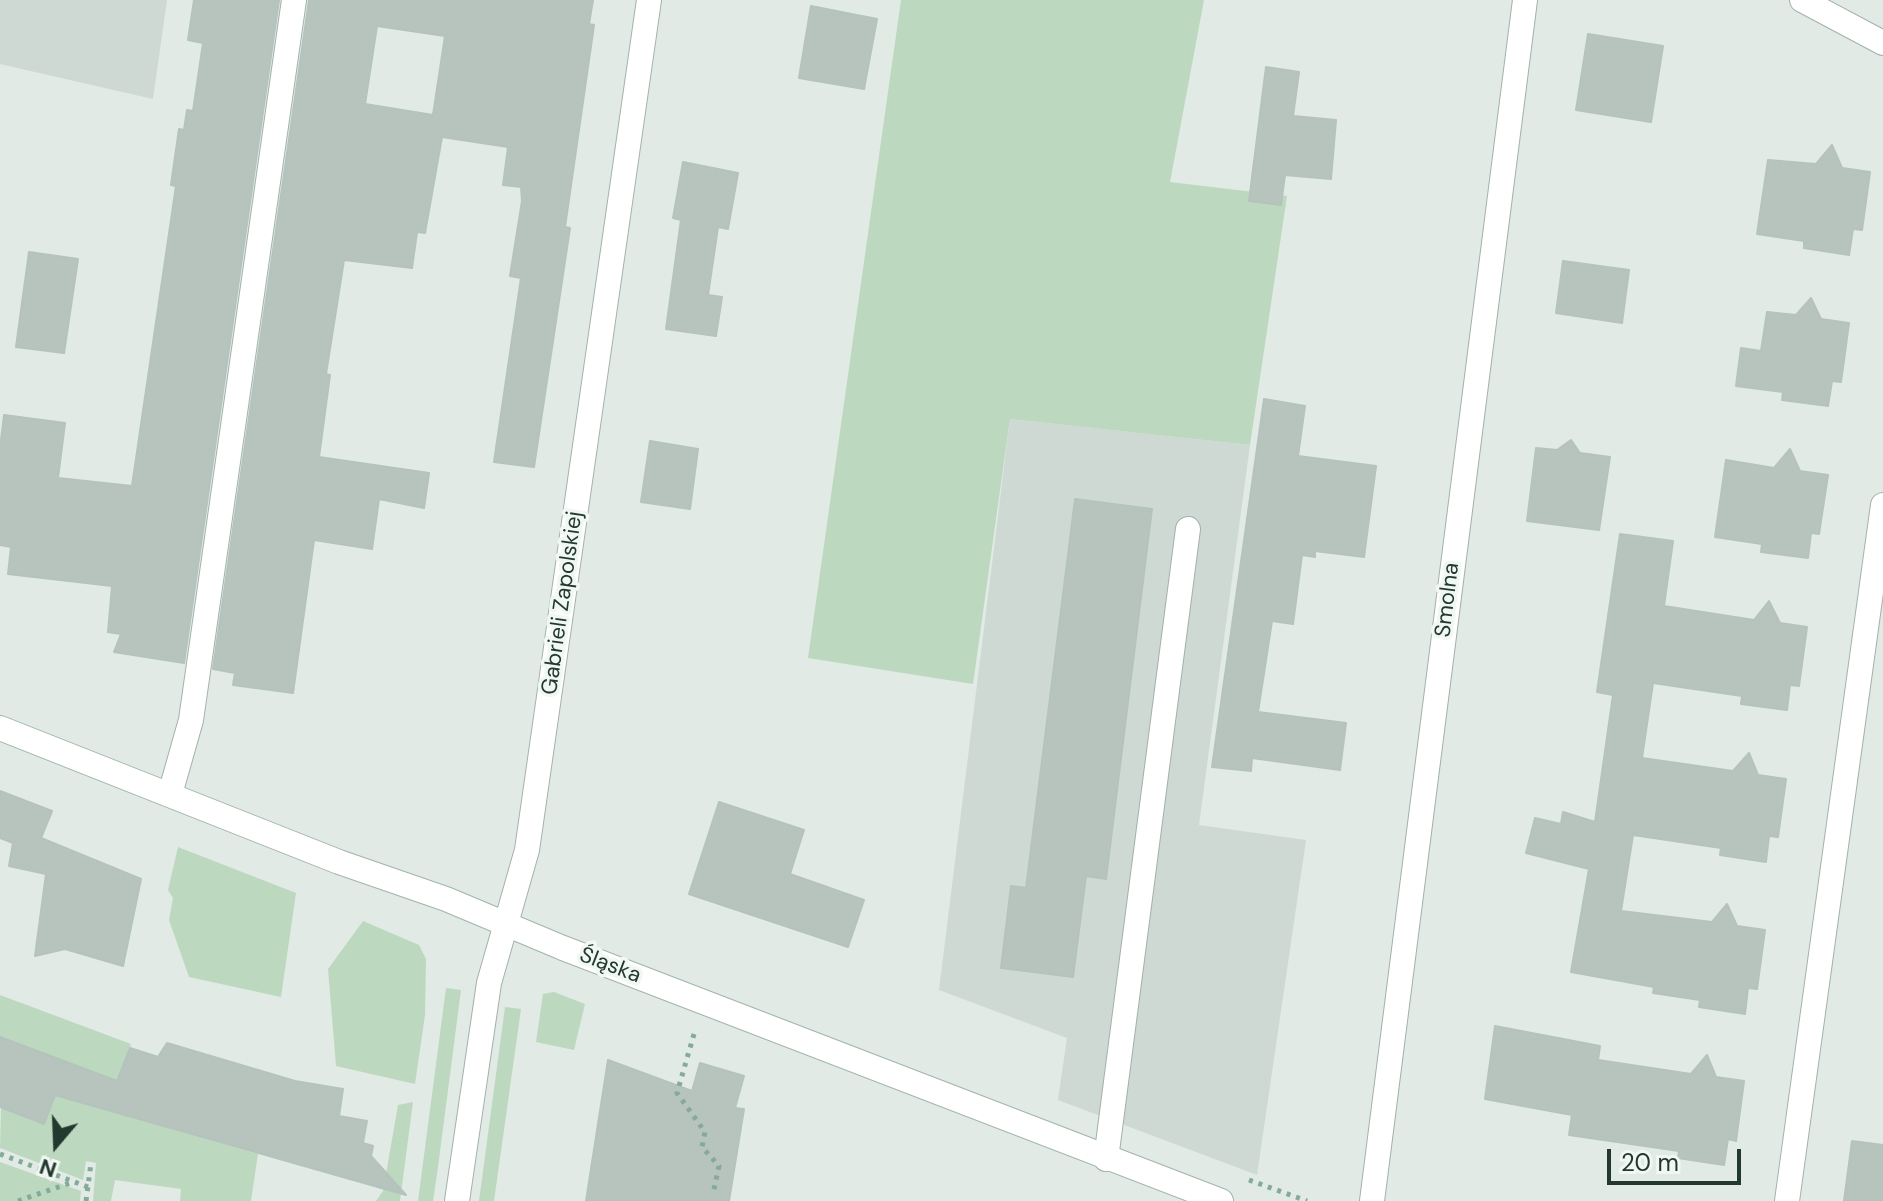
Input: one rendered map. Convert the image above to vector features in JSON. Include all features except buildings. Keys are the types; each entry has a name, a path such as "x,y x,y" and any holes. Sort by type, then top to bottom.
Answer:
{"street":[{"path":"170,794 191,720 294,0"},
{"name":"Gabrieli Zapolskiej","path":"457,1201 489,983 527,850 649,0"},
{"name":"Smolna","path":"1372,1201 1525,0"},
{"path":"1802,0 1883,43"},
{"path":"1787,1201 1883,505"},
{"path":"1106,1159 1188,529"},
{"name":"Śląska","path":"0,728 1207,1199"}],"path":[{"path":"696,1030 677,1093 705,1132 702,1147 719,1166 713,1194"},
{"path":"0,1154 88,1187"},
{"path":"86,1201 91,1163"},
{"path":"18,1201 74,1181"}],"shaded area":[{"path":"0,0 167,0 153,99 0,64"},
{"path":"1010,419 1250,445 1199,825 1306,840 1257,1175 1058,1100 1067,1038 939,990"}],"green space":[{"path":"901,0 1204,0 1170,182 1287,196 1250,445 1010,419 973,684 808,658"},
{"path":"178,847 296,893 281,997 189,977 169,920 173,898 168,890"},
{"path":"363,921 419,945 426,959 425,1015 415,1084 336,1066 328,969"},
{"path":"446,988 461,990 438,1167 433,1201 418,1201"},
{"path":"554,992 585,1004 574,1050 536,1042 543,994"},
{"path":"0,995 131,1044 107,1110 258,1154 251,1201 180,1201 181,1189 115,1180 111,1201 93,1201 96,1163 86,1161 83,1180 0,1148 1,1108 44,1124 67,1063 0,1037"},
{"path":"505,1007 521,1009 494,1201 479,1201"},
{"path":"413,1102 400,1201 376,1201 383,1191 398,1105"},
{"path":"0,1162 81,1191 80,1201 0,1201"}]}
